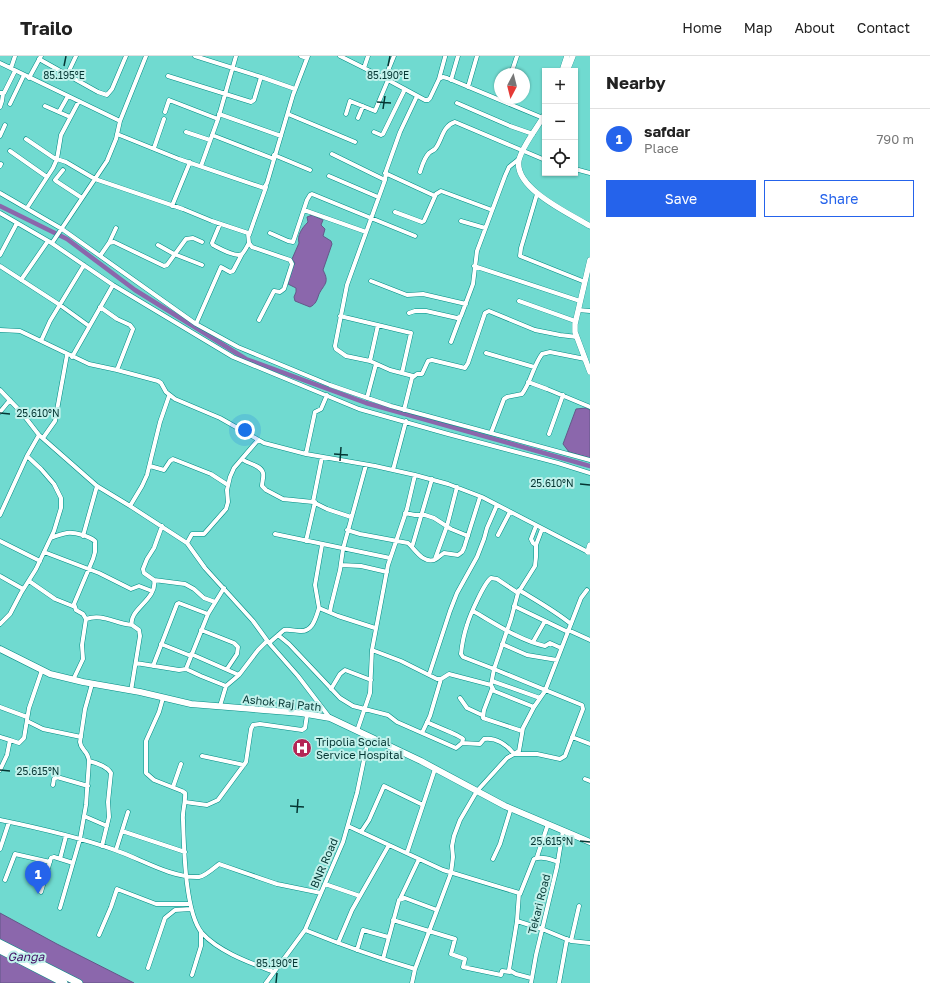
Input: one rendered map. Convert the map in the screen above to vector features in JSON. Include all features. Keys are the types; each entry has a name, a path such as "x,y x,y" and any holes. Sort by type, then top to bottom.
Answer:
{"highway":[{"path":"0,943 79,983"},
{"path":"0,950 64,983"}],"main road":[{"path":"563,68 567,56"},
{"path":"568,68 572,56"},
{"path":"542,119 522,150 519,160 520,173 526,183 537,194 590,226"},
{"path":"590,260 575,321 575,332 590,372"},
{"path":"589,552 590,545"},
{"name":"Ashok Raj Path","path":"0,649 50,674 92,684 192,704 307,714 330,718 369,736 511,808 563,829 590,842"}],"street":[{"path":"0,107 2,102 1,93 5,90 13,70 15,56"},
{"path":"67,75 76,56"},
{"path":"29,78 40,58 67,75 98,92 107,95 112,89 126,56"},
{"path":"21,280 50,242 56,237 107,161 118,134 120,122 146,56"},
{"path":"195,56 295,89"},
{"path":"201,166 218,119 236,56"},
{"path":"259,320 274,291 280,292 284,289 292,264 290,260 252,247 249,236 266,186 295,89 308,57 301,56"},
{"path":"340,56 387,79 422,99 428,100 439,79 444,58"},
{"path":"364,68 368,56"},
{"path":"346,114 350,101 375,111 394,56"},
{"path":"451,80 458,56"},
{"path":"468,87 477,56"},
{"path":"513,68 517,56"},
{"path":"0,63 120,122"},
{"path":"10,104 24,75"},
{"path":"168,76 252,102 261,78"},
{"path":"439,79 443,77 494,96"},
{"path":"374,132 381,135 383,134 405,89"},
{"path":"59,112 68,96"},
{"path":"417,96 403,126 385,173 385,180 347,285 340,316 335,346 336,349 346,356 414,376 422,374 430,360 465,368 485,313 489,311 535,330 577,337"},
{"path":"166,112 169,100 218,119"},
{"path":"27,208 57,159 61,135 79,101"},
{"path":"457,103 510,126 533,134"},
{"path":"514,104 542,115"},
{"path":"45,106 70,118"},
{"path":"358,118 363,106"},
{"path":"219,114 281,136"},
{"path":"288,114 355,142"},
{"path":"154,148 164,118"},
{"path":"420,172 425,159 435,148 445,130 454,122 542,159"},
{"path":"0,136 5,125"},
{"path":"186,132 211,137 310,170"},
{"path":"118,134 179,159 262,188 266,186"},
{"path":"26,139 57,159 66,162 95,179 248,233 249,236"},
{"path":"10,151 47,177"},
{"path":"332,154 385,180"},
{"path":"451,342 474,281 474,266 477,251 485,228 507,171 512,164 519,160"},
{"path":"172,206 190,162"},
{"path":"63,170 55,180 82,198"},
{"path":"578,170 590,173"},
{"path":"385,173 435,196"},
{"path":"329,176 378,197"},
{"path":"395,212 422,222 424,221 435,196 439,191 445,191 492,210"},
{"path":"0,193 27,208 100,256 196,324 238,347 330,385 404,410 590,460"},
{"path":"270,233 293,242 309,196 312,194 415,236"},
{"path":"537,194 520,256 585,282"},
{"path":"304,210 366,232"},
{"path":"0,213 50,242 113,285 234,357 359,408 391,419 406,421 590,473"},
{"path":"461,221 485,228"},
{"path":"0,255 17,223"},
{"path":"220,224 212,243 213,245 234,254 242,254"},
{"path":"100,256 116,228"},
{"path":"109,242 120,244 164,266 167,265 186,239 193,238 202,242"},
{"path":"196,324 221,267 233,272 242,254 250,243"},
{"path":"158,245 174,254 202,265"},
{"path":"41,341 84,265"},
{"path":"0,266 60,305 89,326"},
{"path":"474,266 580,301"},
{"path":"371,282 407,295 423,294 466,304"},
{"path":"72,357 113,285"},
{"path":"519,301 575,321"},
{"path":"100,307 117,319 130,325 133,329 117,370"},
{"path":"578,310 590,311"},
{"path":"409,313 415,311 426,311 460,318"},
{"path":"340,316 411,333 402,373"},
{"path":"370,362 378,325"},
{"path":"0,330 20,331 89,364 158,380 166,392 180,403 232,424 258,440 270,445 322,458 366,464 393,470 458,487 497,505 589,552"},
{"path":"490,433 504,399 522,394 534,367 542,354 545,352 585,359"},
{"path":"486,353 534,367"},
{"path":"0,514 27,456 55,421 67,354"},
{"path":"367,398 376,364"},
{"path":"404,410 411,380 414,376"},
{"path":"528,382 590,407"},
{"path":"0,390 41,437 97,486 187,543 268,642 302,680 330,718"},
{"path":"306,454 315,412 321,409 327,395"},
{"path":"549,434 563,395"},
{"path":"130,506 142,486 150,466 160,422 170,396"},
{"path":"0,412 10,400"},
{"path":"393,470 406,421"},
{"path":"187,543 192,534 204,534 226,509 228,502 228,485 232,472 258,440"},
{"path":"0,624 10,614 40,561 51,538 62,504 61,498 54,484 27,456"},
{"path":"306,541 322,458"},
{"path":"150,466 164,470 173,459 211,474 228,485"},
{"path":"242,459 261,469 263,473 262,486 266,490 286,500 314,502 327,509 351,517"},
{"path":"330,612 341,565 343,549 366,464"},
{"path":"357,731 370,693 372,650 375,628 390,558 405,513 415,475"},
{"path":"412,546 432,479"},
{"path":"83,536 97,486"},
{"path":"435,560 447,526 458,487"},
{"path":"348,530 396,542 408,543 412,546 415,552 424,558 431,560 435,560 444,553 454,555 460,554 464,548 480,497"},
{"path":"429,675 457,593 477,557 486,528 497,505"},
{"path":"498,536 510,512"},
{"path":"405,513 438,519 454,531 468,536"},
{"path":"162,526 154,548 146,559 143,569 144,573 154,580 185,584 194,589 204,598 214,602"},
{"path":"536,526 531,539 536,545"},
{"path":"482,715 494,669 519,591 535,566 536,545 542,529"},
{"path":"51,538 66,533 83,536 95,541 95,552 75,607"},
{"path":"275,534 390,558"},
{"path":"0,541 40,561"},
{"path":"220,706 226,686 239,675 258,650 284,630 303,631 308,629 313,624 319,608 315,585 322,545"},
{"path":"44,552 99,573 131,589 139,586 152,591"},
{"path":"341,565 360,566 387,572"},
{"path":"0,576 23,589"},
{"path":"278,635 289,644 346,703 388,715 397,722 456,748 462,743 477,745 482,743 484,739 488,738 502,743 514,754 533,753 563,758 583,706 579,703 545,691 461,656 466,626 489,578 494,578 519,591 558,613 571,624"},
{"path":"132,625 131,622 133,617 139,608 146,603 152,591 154,580"},
{"path":"29,581 55,599 75,607 76,610 83,614 86,619 82,645 83,659 73,680"},
{"path":"186,669 208,614 224,588"},
{"path":"412,983 429,930 451,873 453,857 452,846 460,820 477,791 507,758 519,751 522,732 534,707 545,691 580,598 587,590"},
{"path":"153,666 177,604 179,603 208,614"},
{"path":"514,606 590,640"},
{"path":"319,608 375,628"},
{"path":"473,611 507,630 533,642 545,646 550,644 561,648"},
{"path":"86,619 100,616 132,625 139,630 140,633 131,691"},
{"path":"533,642 545,621"},
{"path":"201,630 234,643 238,647 237,654 227,669"},
{"path":"161,644 239,675"},
{"path":"502,644 527,655 557,660"},
{"path":"372,650 402,661 429,675 441,679"},
{"path":"136,663 179,670 186,669 226,686"},
{"path":"0,737 19,743 22,741 31,701 42,670"},
{"path":"331,689 340,674 345,670 371,680"},
{"path":"422,733 441,679 449,674 540,698"},
{"path":"60,908 80,839 84,816 88,786 89,761 87,752 80,746 85,709 92,684"},
{"path":"491,685 494,691 534,707"},
{"path":"163,698 159,712 146,741 145,768 148,777 185,793 183,819 186,876 191,909 201,932 201,946 192,975"},
{"path":"460,698 467,708 482,715 484,719 522,732"},
{"path":"0,707 27,719 43,729 81,737"},
{"path":"185,802 207,805 218,800 244,765 253,725 260,724 302,730 305,728 307,714"},
{"path":"427,722 459,735 463,739 462,743"},
{"name":"BNR Road","path":"266,983 306,930 343,842 357,793 369,736"},
{"path":"572,737 590,744"},
{"path":"0,770 7,755 10,740"},
{"path":"202,756 244,765"},
{"path":"89,761 109,769 111,773 108,802 109,817 102,846"},
{"path":"173,787 181,764"},
{"path":"407,853 435,769"},
{"path":"53,785 54,779 57,777 88,786"},
{"path":"585,779 590,781"},
{"path":"361,832 369,820 384,786 423,806"},
{"path":"493,859 500,844 511,808"},
{"path":"116,850 128,812"},
{"path":"84,816 107,826"},
{"path":"0,820 80,839 116,850 166,870 186,876 200,877 219,864 277,884 321,893"},
{"path":"0,849 9,822"},
{"path":"510,972 509,967 520,894 533,860 537,858 548,824"},
{"path":"348,826 451,873 520,894"},
{"name":"Tekari Road","path":"531,981 558,862 563,829"},
{"path":"122,830 185,852"},
{"path":"60,859 66,836"},
{"path":"338,943 352,910 389,845"},
{"path":"5,880 15,854 50,862"},
{"path":"41,892 52,858 73,863"},
{"path":"537,858 550,859 558,862"},
{"path":"383,959 398,902 419,859"},
{"path":"325,884 360,896"},
{"path":"99,935 117,889 156,904 190,904"},
{"path":"400,899 405,898 437,910"},
{"path":"558,983 579,906"},
{"path":"148,968 165,918 175,910 191,909"},
{"path":"393,920 455,939 451,954 464,959 463,967 501,975 502,971 510,972 531,981"},
{"path":"517,921 569,940 590,943"},
{"path":"306,930 357,950 416,969"},
{"path":"357,950 363,930 388,936"},
{"path":"201,932 229,953 274,972"}],"water":[{"path":"312,215 323,220 321,225 325,229 323,236 331,241 332,244 323,270 326,283 314,305 310,307 295,301 294,297 296,288 288,284 289,273 295,263 292,259 299,243 299,234 308,222 307,217"},
{"path":"586,408 590,410 590,458 569,452 563,444 576,409"},
{"name":"Ganga","path":"0,913 57,944 134,983 0,983"}],"waterway":[{"path":"0,206 67,239 135,290 246,359 366,403 590,466"}],"place":[{"name":"Tripolia Social Service Hospital","path":"302,748"},
{"name":"safdar","path":"38,894"}]}
